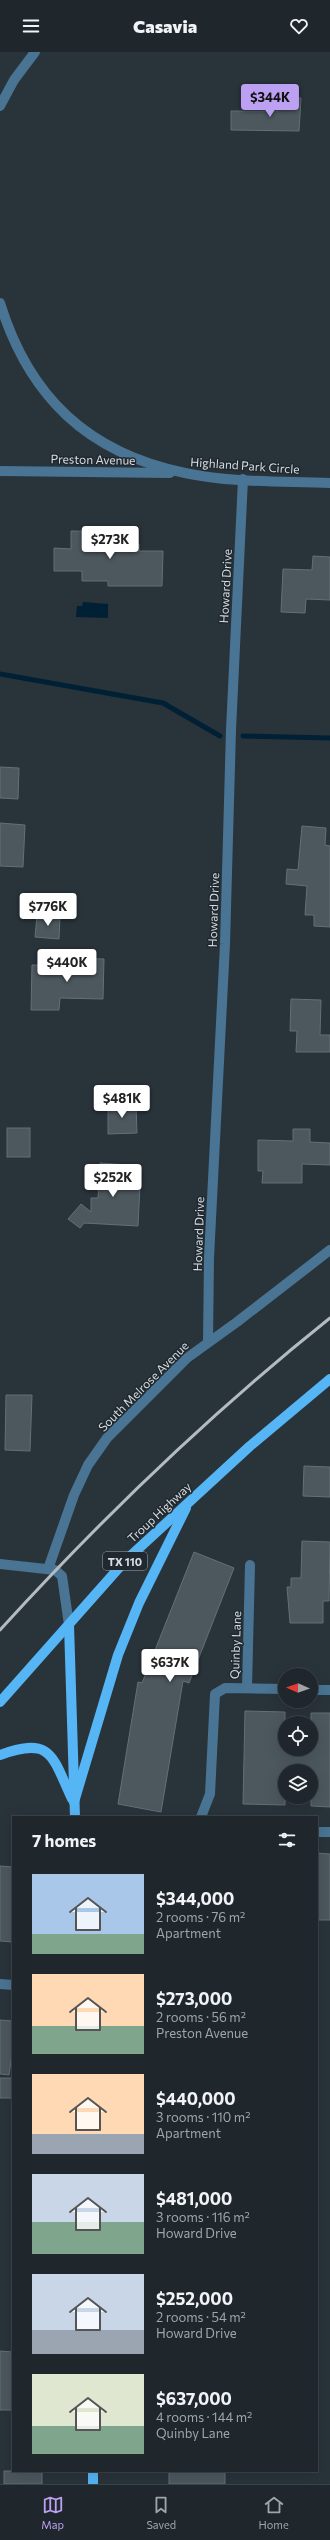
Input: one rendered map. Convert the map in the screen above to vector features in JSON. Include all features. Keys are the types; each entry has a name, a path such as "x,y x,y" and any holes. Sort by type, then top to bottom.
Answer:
{"main road":[{"name":"Troup Highway","path":"69,1625 125,1561 250,1446 330,1379"},
{"path":"74,1802 118,1656 139,1603 188,1503"},
{"path":"69,1625 74,1816"},
{"name":"TX 110","path":"0,1702 69,1625"},
{"path":"0,1755 23,1747 33,1746 42,1749 55,1762 74,1802"},
{"path":"93,2472 93,2484"}],"street":[{"path":"0,106 14,80 35,52"},
{"name":"Highland Park Circle","path":"0,303 15,346 26,367 44,393 62,412 88,433 123,453 185,474 243,479 330,483"},
{"name":"Preston Avenue","path":"0,471 185,474"},
{"name":"Howard Drive","path":"208,1342 209,1258 225,944 231,730 243,479"},
{"name":"South Melrose Avenue","path":"48,1569 77,1489 88,1465 107,1438 187,1358 330,1250"},
{"path":"0,1564 55,1570 62,1576 69,1625"},
{"name":"Quinby Lane","path":"201,1816 210,1794 215,1694 225,1688 247,1688 250,1565"},
{"path":"247,1688 278,1689"},
{"path":"318,1690 330,1690"},
{"path":"318,1832 330,1832"},
{"path":"0,1984 12,1985"}],"water":[{"path":"83,602 108,604 108,618 76,617 77,606 82,606"}],"building":[{"path":"278,97 301,98 299,131 231,130 231,111 278,111"},
{"path":"71,531 125,532 125,544 139,544 139,551 163,551 162,586 108,586 108,581 82,581 82,571 54,571 54,548 71,549"},
{"path":"313,556 330,557 330,600 306,599 305,613 281,612 283,569 312,570"},
{"path":"0,767 19,768 18,799 0,798"},
{"path":"0,823 25,825 23,867 0,866"},
{"path":"302,826 326,828 325,845 330,846 330,927 314,926 314,915 305,915 307,886 286,884 287,869 298,870"},
{"path":"37,916 60,917 59,939 35,937"},
{"path":"74,958 104,959 103,999 60,998 59,1010 31,1010 32,965 74,965"},
{"path":"291,999 321,1000 320,1035 330,1035 330,1052 296,1052 297,1031 290,1031"},
{"path":"108,1105 136,1105 137,1133 108,1134"},
{"path":"7,1128 30,1128 30,1157 7,1157"},
{"path":"293,1129 310,1129 310,1142 330,1143 330,1165 302,1164 302,1183 262,1183 263,1171 258,1171 258,1140 293,1141"},
{"path":"100,1163 141,1166 138,1226 84,1223 80,1228 68,1219 81,1204 91,1212 91,1198 98,1198"},
{"path":"6,1395 32,1395 30,1451 5,1450"},
{"path":"304,1466 330,1467 330,1497 303,1496"},
{"path":"302,1541 330,1542 329,1601 323,1601 323,1623 290,1623 287,1587 291,1587 291,1578 301,1578"},
{"path":"194,1552 234,1568 189,1683 183,1681 161,1812 118,1804 138,1682 142,1683"},
{"path":"245,1711 285,1712 285,1716 278,1716 278,1756 318,1756 318,1716 311,1716 311,1713 330,1713 330,1807 311,1806 311,1804 318,1804 318,1764 278,1764 278,1804 285,1805 243,1804"},
{"path":"318,1853 330,1854 330,1920 318,1920"},
{"path":"0,1866 12,1867 12,1942 0,1941"},
{"path":"0,2020 12,2021 12,2054 9,2075 0,2074"},
{"path":"0,2078 12,2078 12,2098 0,2098"},
{"path":"0,2351 12,2352 12,2410 0,2410"},
{"path":"4,2471 42,2472 42,2484 4,2484"},
{"path":"169,2472 225,2472 225,2484 169,2484"}],"waterway":[{"path":"0,674 163,703 220,736"},
{"path":"243,736 330,738"}],"railway":[{"path":"0,1630 78,1547 200,1429 330,1318"}]}
